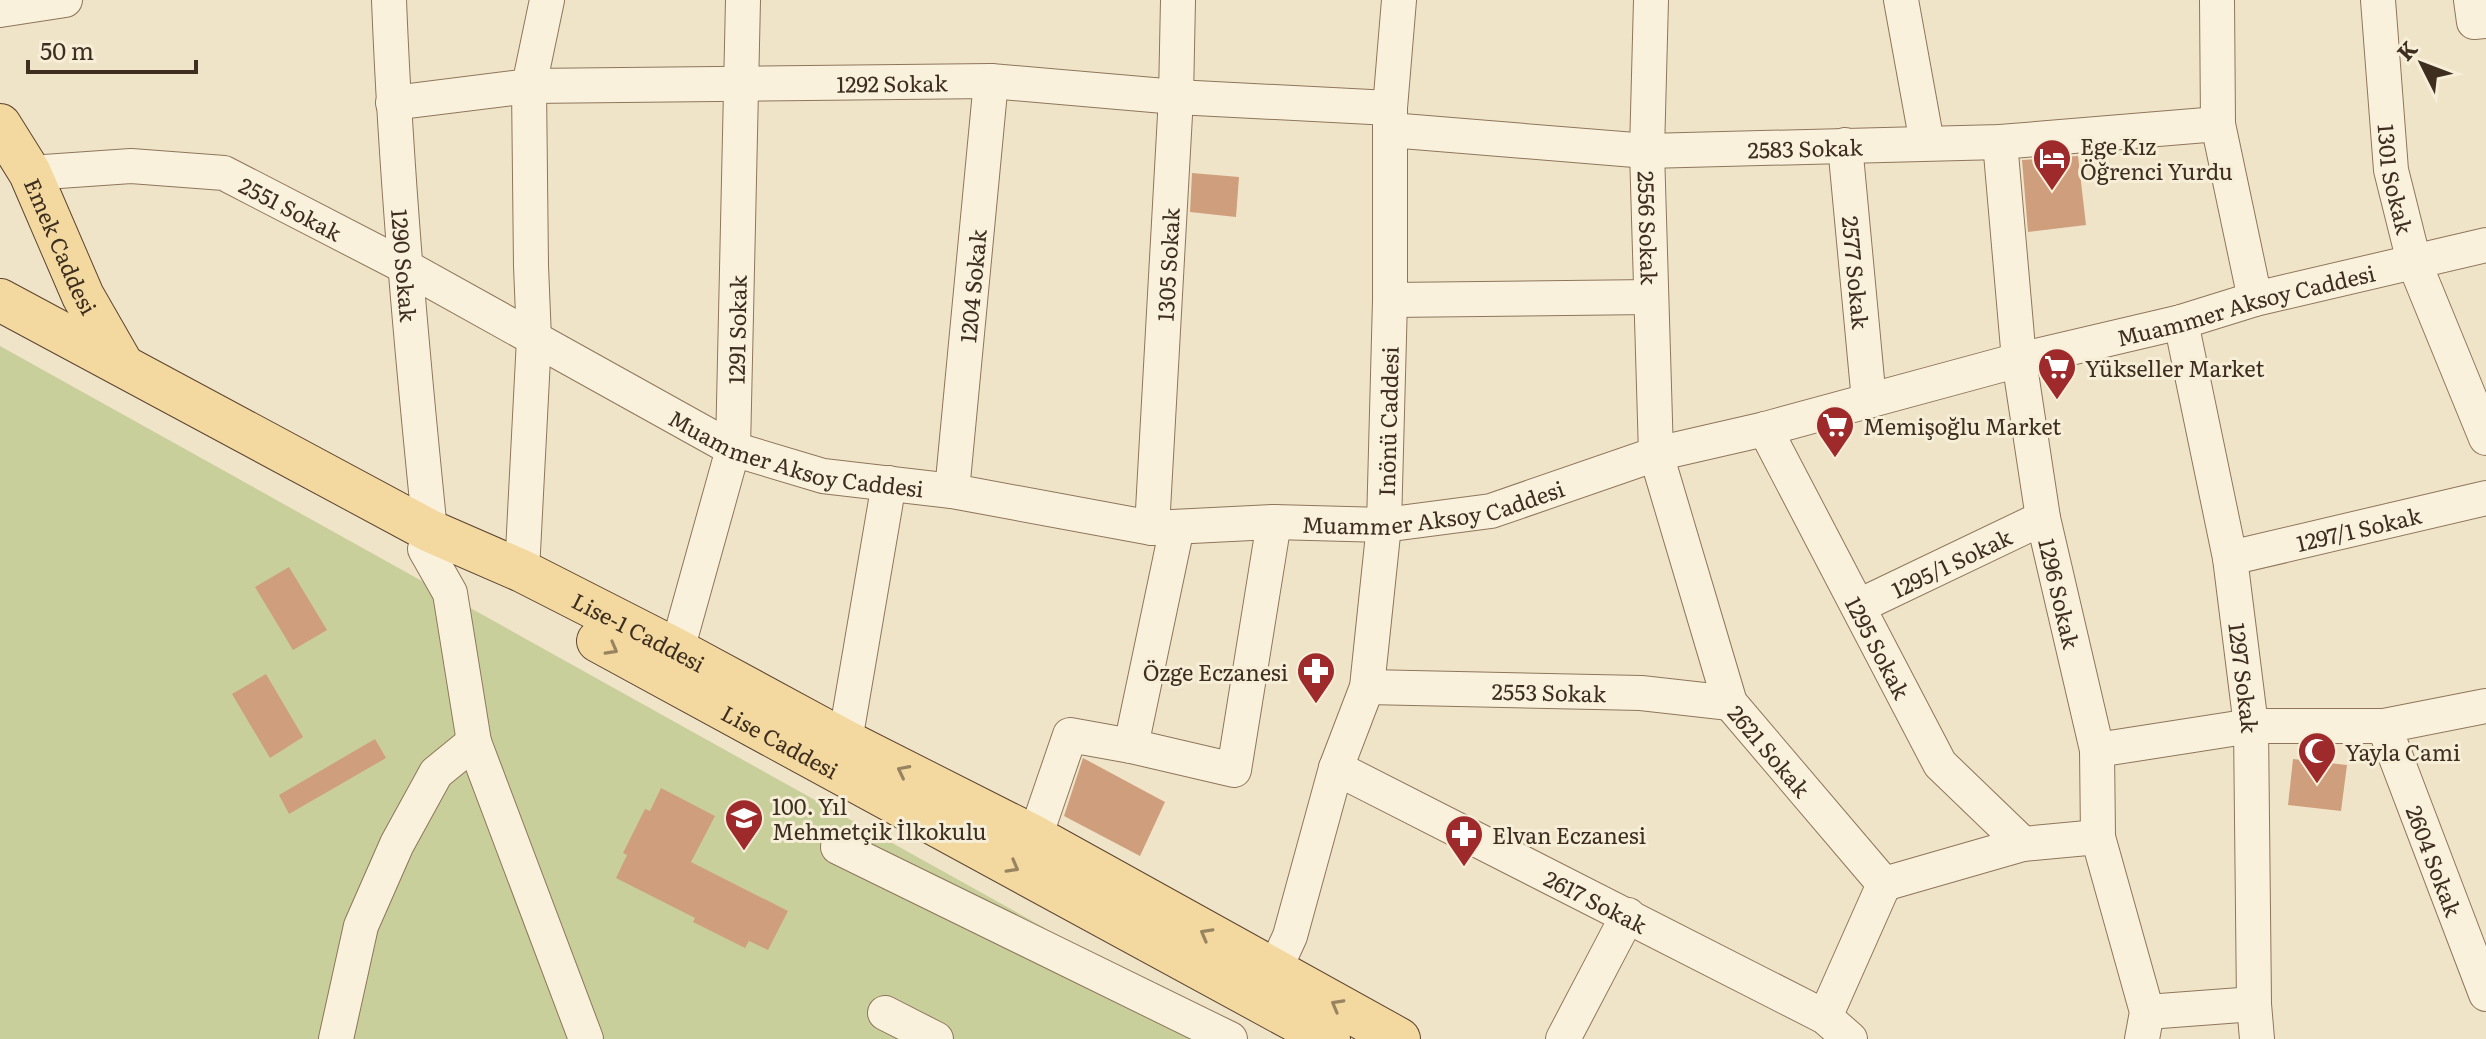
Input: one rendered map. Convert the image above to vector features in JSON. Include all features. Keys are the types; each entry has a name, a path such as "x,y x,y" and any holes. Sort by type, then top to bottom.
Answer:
{"main road":[{"name":"Emek Caddesi","path":"0,125 30,173 77,321 123,365"},
{"path":"0,300 77,321"},
{"name":"Lise-1 Caddesi","path":"123,365 430,531 522,571 1035,837 1267,986"},
{"name":"Lise Caddesi","path":"430,531 514,595 1267,986 1314,1036"},
{"path":"1267,986 1399,1039"}],"street":[{"path":"0,10 65,0"},
{"name":"1290 Sokak","path":"389,0 404,266 430,531 425,549 450,593 474,742 586,1039"},
{"path":"522,571 534,339 529,86 547,0"},
{"name":"1291 Sokak","path":"677,650 733,449 743,0"},
{"name":"1305 Sokak","path":"1131,746 1165,527 1178,0"},
{"name":"Inönü Caddesi","path":"1267,986 1290,936 1336,768 1367,687 1384,525 1390,300 1390,119 1399,0"},
{"name":"2556 Sokak","path":"1651,0 1647,151 1656,454"},
{"path":"1901,0 1927,143"},
{"path":"2217,0 2218,124 2255,299"},
{"name":"1301 Sokak","path":"2378,0 2391,170 2414,262 2486,438"},
{"path":"2471,0 2474,22 2486,21"},
{"name":"1292 Sokak","path":"393,103 529,86 991,81 1390,119"},
{"name":"1204 Sokak","path":"952,491 991,81"},
{"name":"2583 Sokak","path":"1390,119 1647,151 2000,142 2218,124"},
{"name":"1296 Sokak","path":"2000,142 2019,360 2043,518 2097,750 2098,837 2144,1026"},
{"name":"2577 Sokak","path":"1845,145 1869,401"},
{"name":"2551 Sokak","path":"30,173 131,166 224,173 404,266"},
{"name":"Muammer Aksoy Caddesi","path":"404,266 733,449 823,476 952,491 1165,527 1274,522 1384,525 1491,511 1656,454 1765,429 2019,360 2181,322 2255,299 2486,245"},
{"path":"1390,300 1651,297"},
{"name":"1297 Sokak","path":"2181,322 2230,558 2251,726 2257,1039"},
{"name":"1295 Sokak","path":"1765,429 1940,764 2023,844"},
{"name":"2621 Sokak","path":"1656,454 1730,703 1884,884"},
{"path":"845,741 889,483"},
{"name":"1297/1 Sokak","path":"2230,558 2486,498"},
{"name":"1295/1 Sokak","path":"1859,606 2043,518"},
{"path":"1035,837 1070,735 1234,770 1274,522"},
{"name":"2553 Sokak","path":"1367,687 1641,693 1730,703"},
{"path":"2097,750 2251,726 2384,726 2486,706"},
{"name":"2604 Sokak","path":"2384,726 2486,994"},
{"path":"336,1039 361,926 397,844 436,773 474,742"},
{"name":"2617 Sokak","path":"1336,768 1628,915 1838,1028"},
{"path":"1838,1028 1884,884 2023,844 2098,837"},
{"path":"838,847 1230,1039"},
{"path":"1563,1039 1628,915"},
{"path":"2144,1026 2254,1004"},
{"path":"885,1013 936,1039"}],"green space":[{"path":"0,346 1244,1039 0,1039"}],"building":[{"name":"Ege Kız Öğrenci Yurdu","path":"2078,156 2086,225 2028,232 2022,160"},
{"path":"1192,173 1239,177 1236,217 1190,212"},
{"path":"289,567 327,630 293,650 255,587"},
{"path":"266,674 303,737 270,758 232,694"},
{"path":"375,739 386,758 289,814 279,795"},
{"path":"1083,758 1165,802 1140,856 1064,816"},
{"name":"Yayla Cami","path":"2293,759 2347,765 2341,811 2288,805"},
{"path":"661,788 715,816 691,862 788,911 768,950 749,941 745,948 693,922 695,918 616,878 627,855 623,853 645,809 650,811"}],"place":[{"name":"Ege Kız Öğrenci Yurdu","path":"2052,192"},
{"name":"Yükseller Market","path":"2057,401"},
{"name":"Memişoğlu Market","path":"1835,459"},
{"name":"Özge Eczanesi","path":"1316,705"},
{"name":"Yayla Cami","path":"2317,785"},
{"name":"100. Yıl Mehmetçik İlkokulu","path":"744,852"},
{"name":"Elvan Eczanesi","path":"1464,868"}]}
